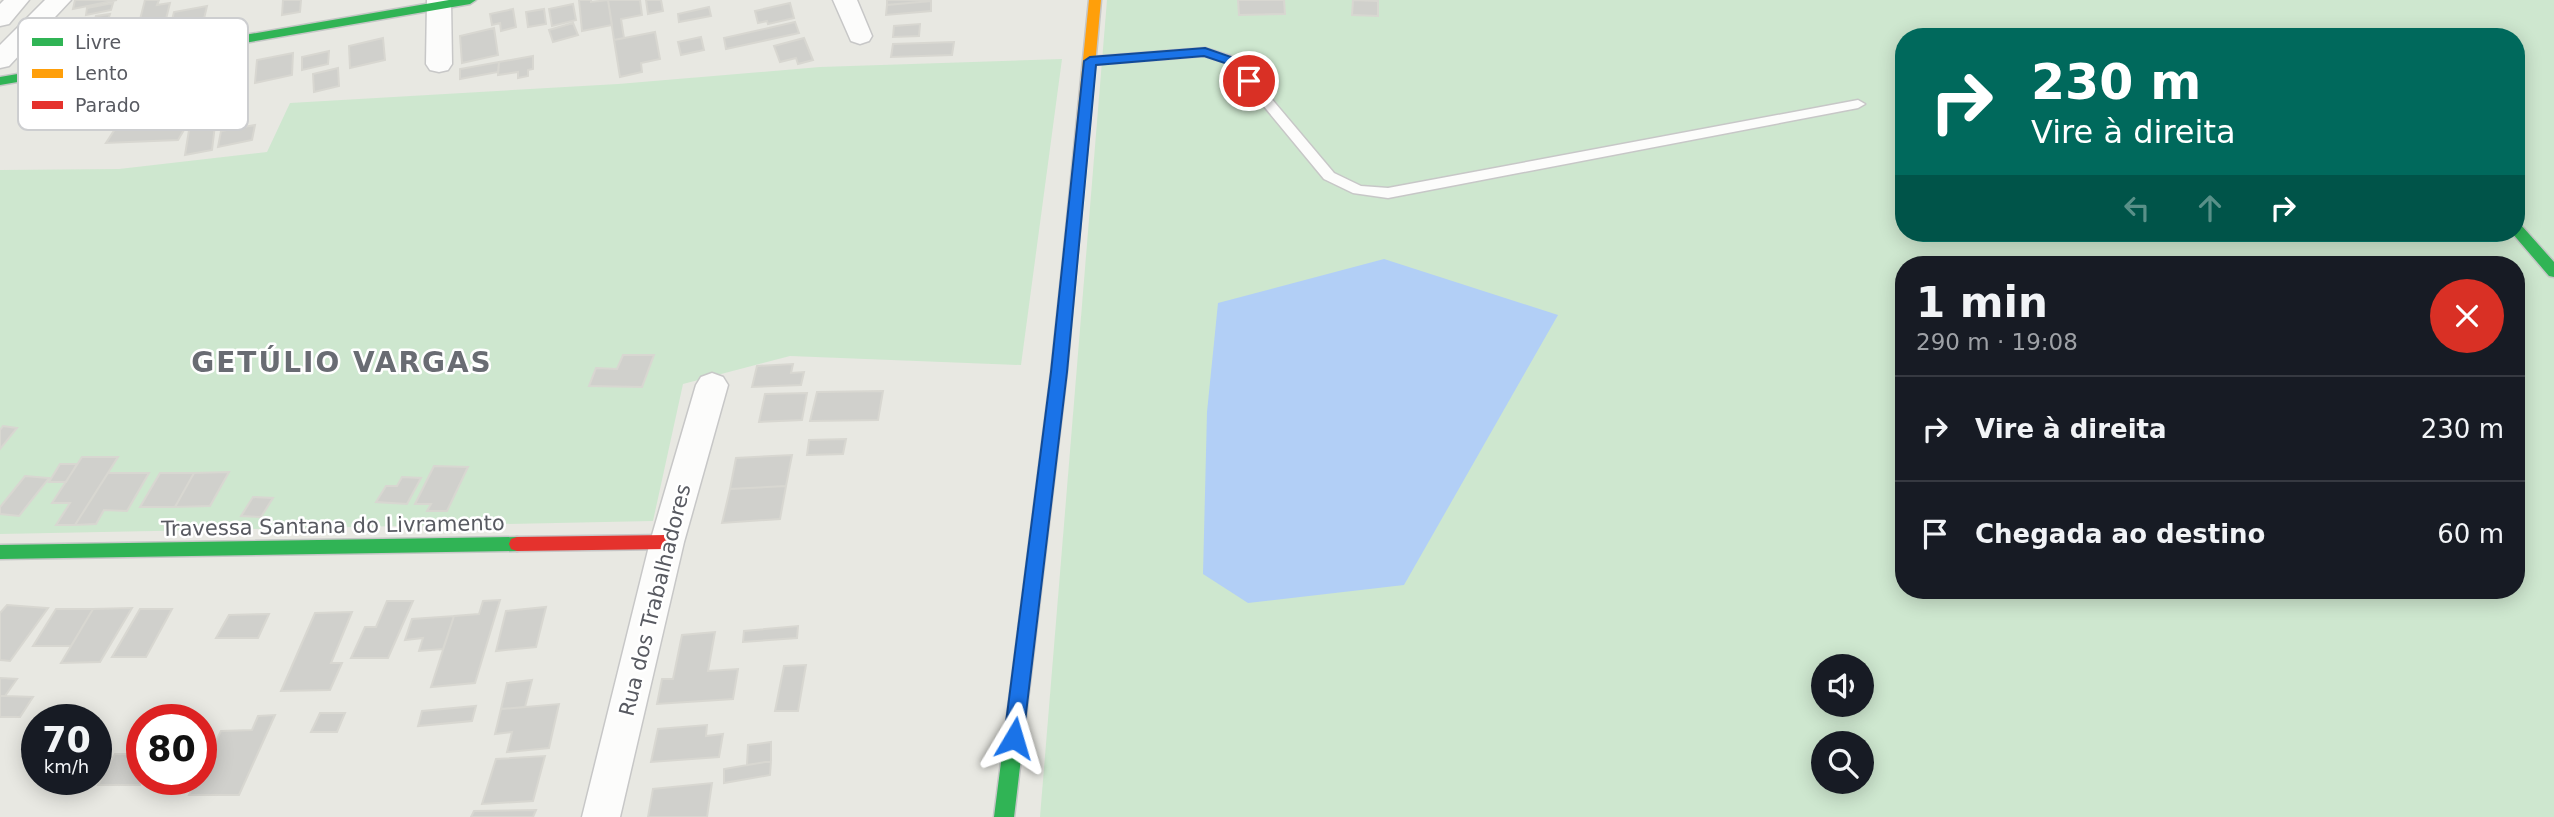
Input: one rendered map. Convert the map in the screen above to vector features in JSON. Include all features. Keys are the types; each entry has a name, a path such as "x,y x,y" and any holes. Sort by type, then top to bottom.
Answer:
{"main road":[{"path":"248,37 439,3 470,0"},
{"path":"1004,817 1059,372 1095,0"},
{"path":"0,81 18,78"},
{"path":"2525,238 2554,272"},
{"name":"Travessa Santana do Livramento","path":"0,552 667,542"}],"street":[{"path":"0,19 17,0"},
{"path":"42,18 59,0"},
{"path":"845,0 860,36"},
{"path":"439,3 439,64"},
{"path":"0,27 18,26"},
{"path":"0,60 18,42"},
{"name":"Rua dos Trabalhadores","path":"601,817 667,542 712,385"}],"lane":[{"path":"1090,61 1205,52 1233,61 1329,176 1358,190 1388,193 1858,104"}],"green space":[{"path":"1107,0 2554,0 2554,817 1040,817"},
{"path":"1062,59 1021,365 790,356 683,384 653,521 0,534 0,170 119,169 267,152 290,103 618,84 820,67"}],"water":[{"path":"1384,259 1558,315 1404,585 1248,603 1203,574 1207,412 1218,303"}],"building":[{"path":"75,0 117,0 73,9"},
{"path":"145,0 159,0 157,5 170,3 166,18 140,18"},
{"path":"283,0 301,0 300,12 282,15"},
{"path":"579,0 608,0 612,25 582,31"},
{"path":"608,0 640,0 642,15 621,19 624,38 614,40"},
{"path":"646,0 661,0 663,11 648,14"},
{"path":"887,0 931,0 931,1 887,5"},
{"path":"1238,0 1284,0 1285,14 1239,15"},
{"path":"1353,0 1378,1 1378,16 1352,15"},
{"path":"931,1 931,11 886,15 887,5"},
{"path":"113,3 111,10 86,15 87,8"},
{"path":"790,3 794,18 768,24 767,21 758,23 755,11"},
{"path":"573,4 576,20 552,26 549,9"},
{"path":"207,6 204,18 172,18 174,12"},
{"path":"709,7 711,16 679,22 678,14"},
{"path":"513,9 516,27 501,31 500,23 492,25 490,14"},
{"path":"544,9 546,24 528,27 526,12"},
{"path":"110,14 109,18 95,18"},
{"path":"795,22 799,33 726,49 724,38"},
{"path":"573,23 578,35 553,42 549,30"},
{"path":"920,24 919,36 893,37 894,26"},
{"path":"494,28 498,55 462,63 460,36"},
{"path":"655,32 660,59 641,63 642,72 620,77 614,40"},
{"path":"701,37 704,50 681,55 678,42"},
{"path":"383,38 385,60 350,68 349,46"},
{"path":"804,38 813,60 798,64 796,58 780,62 774,46"},
{"path":"954,42 952,55 891,57 893,44"},
{"path":"329,51 328,64 302,70 302,57"},
{"path":"293,53 292,75 255,83 257,60"},
{"path":"533,56 533,69 528,70 528,76 518,78 518,72 498,75 499,62"},
{"path":"499,62 498,72 460,79 460,69"},
{"path":"338,68 339,86 314,92 313,74"},
{"path":"255,125 252,140 218,147 221,131 248,130 248,126"},
{"path":"114,130 184,130 178,140 106,143"},
{"path":"189,130 214,130 212,150 185,155"},
{"path":"623,355 654,355 642,387 589,386 596,368 617,369"},
{"path":"793,364 791,373 804,372 801,385 752,387 757,366"},
{"path":"883,391 878,420 810,421 817,392"},
{"path":"807,393 802,420 759,422 765,394"},
{"path":"3,426 17,428 0,449 0,430"},
{"path":"846,439 843,454 807,455 809,440"},
{"path":"792,455 786,486 730,489 736,458"},
{"path":"82,457 118,457 75,525 56,525 70,503 52,503"},
{"path":"60,464 77,464 66,482 49,482"},
{"path":"434,466 468,467 447,511 427,511 431,504 415,504"},
{"path":"229,472 210,506 175,507 194,473"},
{"path":"108,473 149,473 127,511 104,510 96,524 75,525"},
{"path":"160,473 194,473 175,507 140,507"},
{"path":"25,476 49,478 19,516 0,514 0,507"},
{"path":"402,477 421,478 407,504 376,502 386,486 397,486"},
{"path":"786,486 780,519 722,523 730,489"},
{"path":"253,497 273,498 261,517 241,516"},
{"path":"500,600 475,683 431,687 454,616 479,614 483,601"},
{"path":"387,601 413,601 388,658 351,658 365,627 376,627"},
{"path":"7,605 48,608 10,661 0,660 0,613"},
{"path":"546,607 536,647 496,651 506,611"},
{"path":"132,608 100,662 61,663 93,609"},
{"path":"56,609 93,609 71,646 33,646"},
{"path":"140,609 172,609 146,657 112,657"},
{"path":"352,612 331,663 342,663 330,690 281,691 315,613"},
{"path":"269,614 258,638 216,638 229,615"},
{"path":"454,616 443,649 419,651 423,638 405,640 412,619"},
{"path":"798,626 797,638 743,642 744,631"},
{"path":"715,632 708,671 738,669 733,699 657,704 662,679 673,679 682,635"},
{"path":"806,665 798,711 775,711 784,666"},
{"path":"0,678 17,679 5,696 0,696"},
{"path":"532,680 525,707 501,709 507,683"},
{"path":"0,696 33,697 28,704 21,704 20,717 0,717"},
{"path":"559,704 549,748 507,752 512,732 495,734 501,709"},
{"path":"476,706 472,721 418,726 422,711"},
{"path":"320,713 345,713 337,732 311,732"},
{"path":"275,715 239,795 217,795 217,739 221,731 252,730 258,716"},
{"path":"707,725 706,736 723,734 719,757 651,762 658,729"},
{"path":"771,742 771,761 747,765 748,745"},
{"path":"115,754 126,754 126,785 112,785 112,759"},
{"path":"545,756 533,801 482,804 496,759"},
{"path":"771,761 770,775 724,783 724,769"},
{"path":"712,783 707,817 648,817 653,789"},
{"path":"536,810 533,817 471,817 474,811"}],"traffic: fast":[{"path":"248,38 470,0"},
{"path":"0,81 18,78"},
{"path":"2525,238 2554,272"},
{"path":"1004,817 1059,372 1071,249"},
{"path":"0,552 517,544"}],"traffic: slow":[{"path":"1071,249 1095,0"}],"traffic: jam":[{"path":"517,544 667,542"}],"district":[{"name":"GETÚLIO VARGAS","path":"342,362"}],"route":[{"path":"1014,738 1059,372 1090,61 1205,52 1233,61 1249,81"}]}
